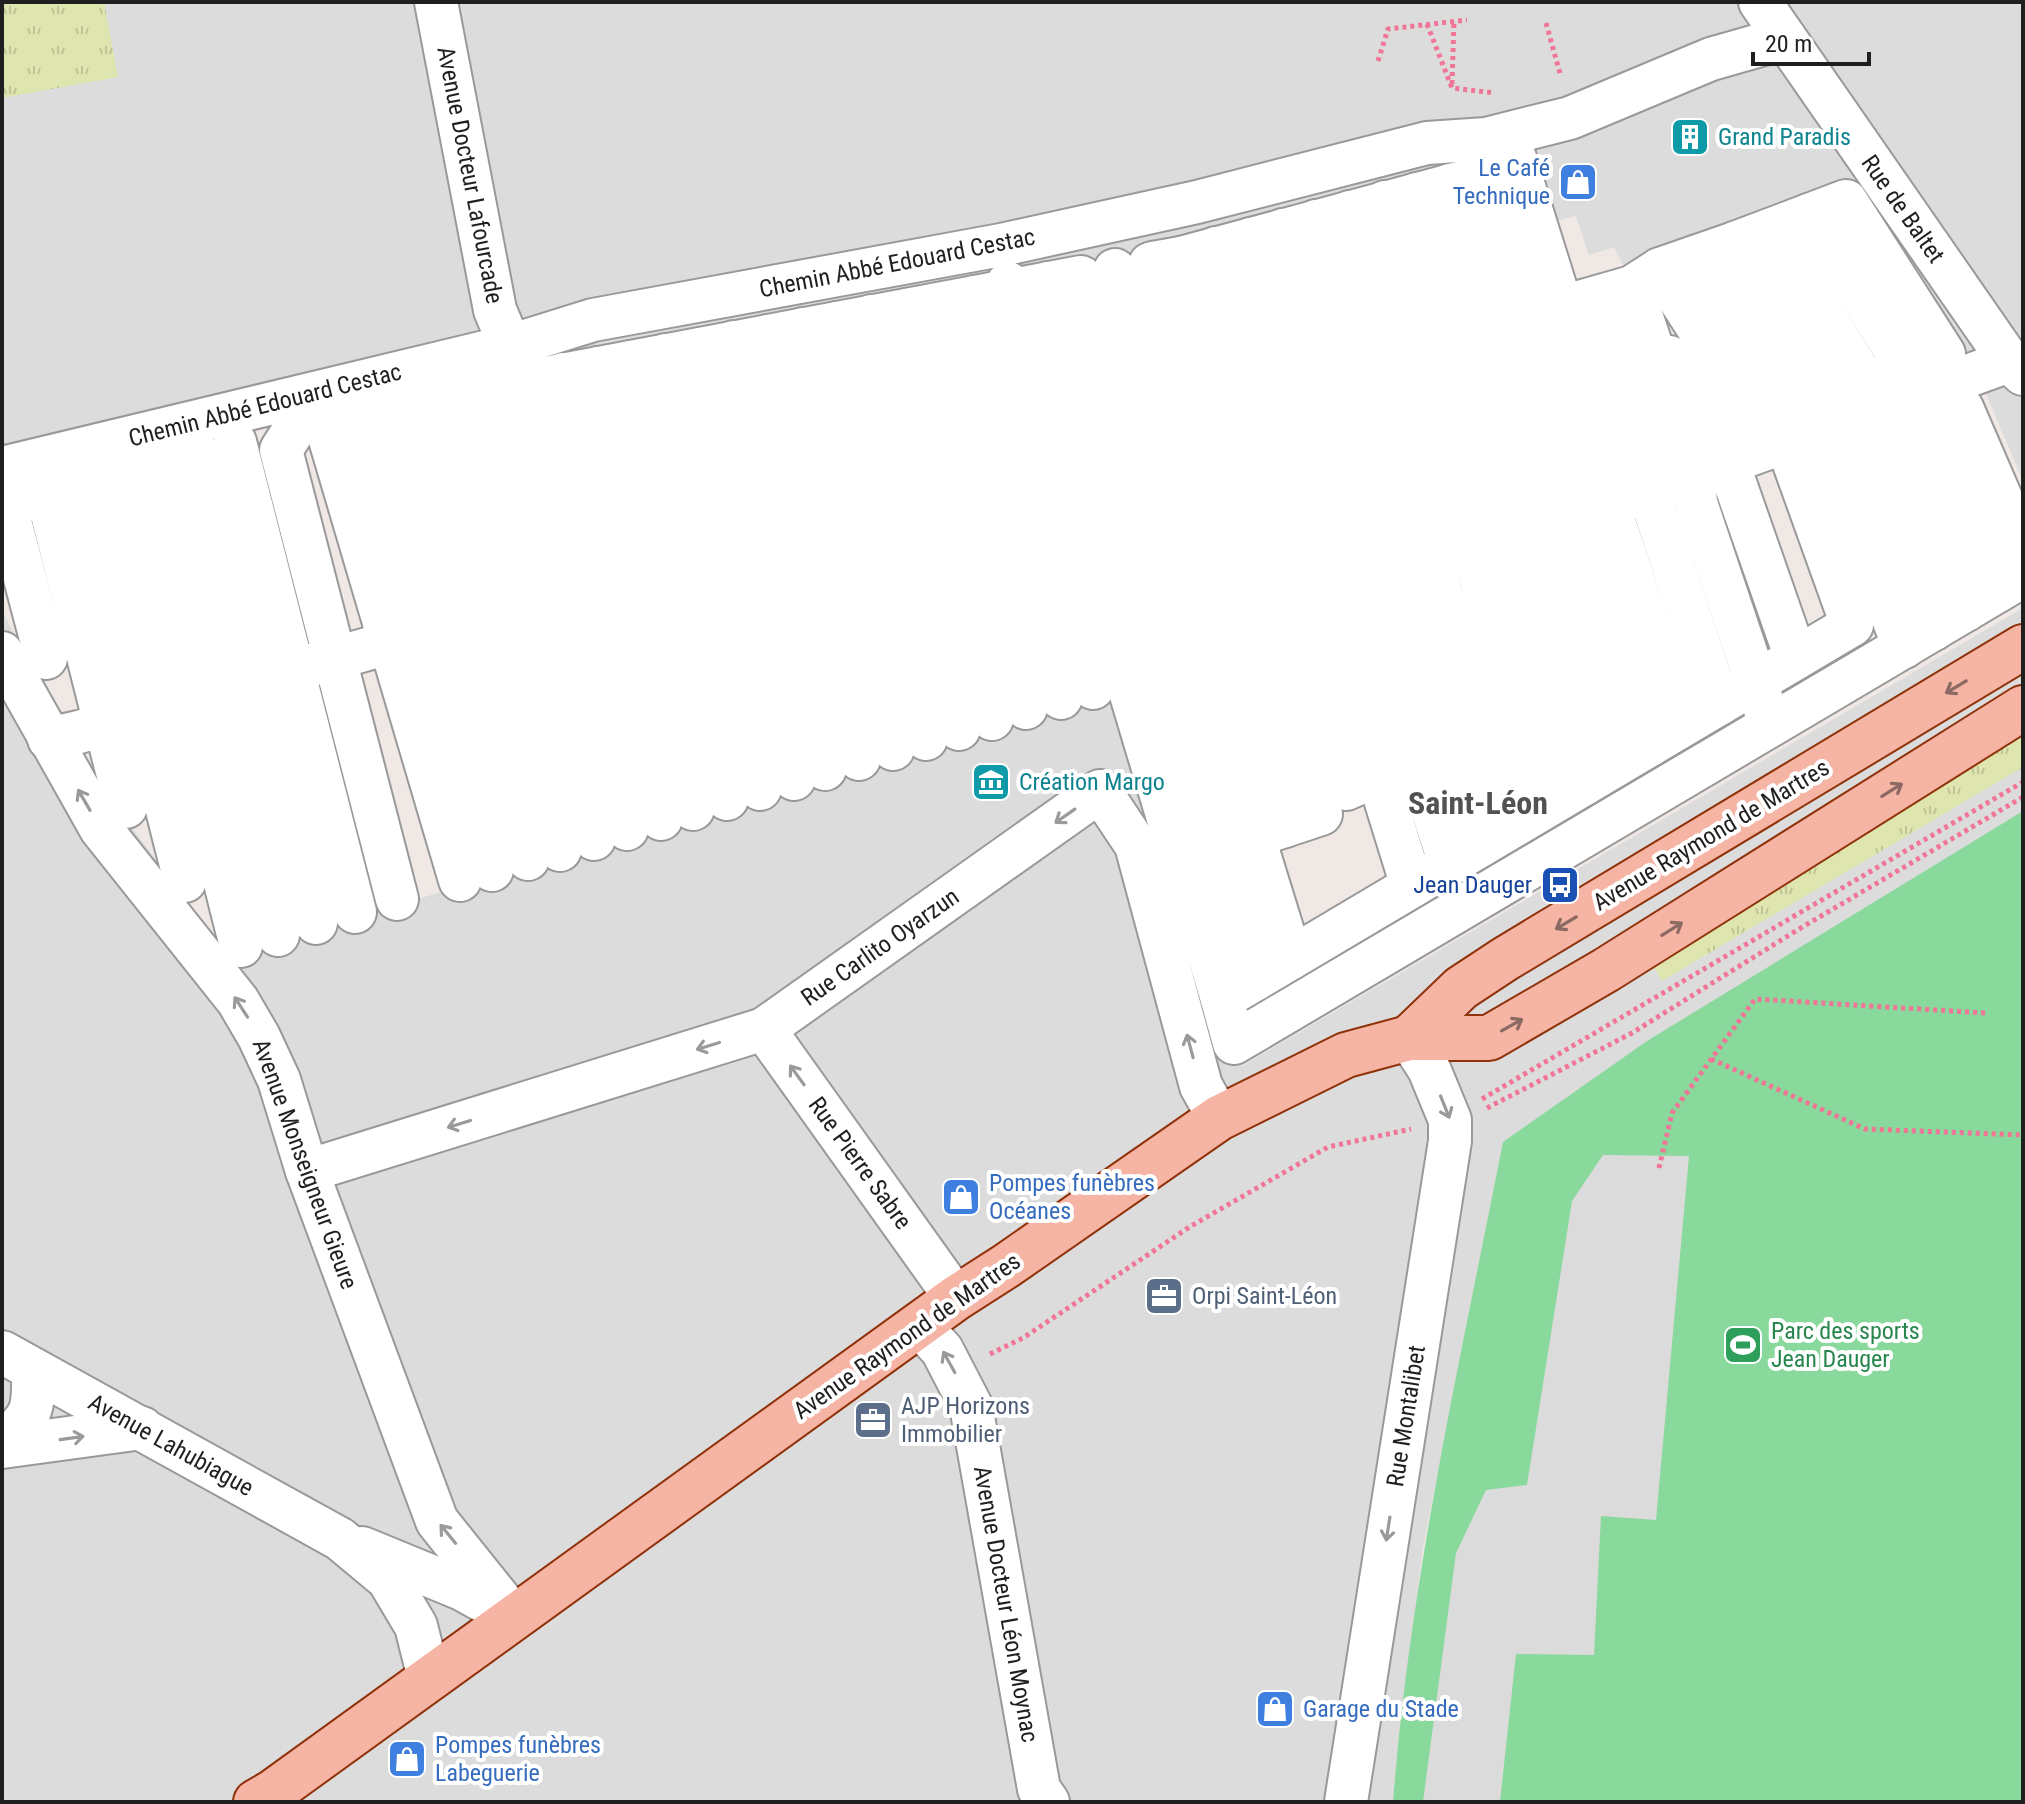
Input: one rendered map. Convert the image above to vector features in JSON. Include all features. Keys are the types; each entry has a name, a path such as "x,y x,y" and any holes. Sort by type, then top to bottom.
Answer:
{"main road":[{"name":"Avenue Raymond de Martres","path":"1409,1038 1461,988 1505,959 2023,647"},
{"name":"Avenue Raymond de Martres","path":"256,1802 956,1298 1219,1118 1346,1055 1409,1038 1489,1038 1606,970 2023,708"}],"street":[{"name":"Avenue Docteur Lafourcade","path":"436,2 495,310 930,299"},
{"name":"Rue de Baltet","path":"1760,2 2016,368"},
{"name":"Chemin Abbé Edouard Cestac","path":"930,299 593,320 1001,245 1197,202 1427,143 1486,139 1570,118 1711,59 1785,38"},
{"path":"49,739 1057,451 1753,237 1846,201 1846,421 1808,651 1239,989"},
{"path":"1753,237 1846,421 1965,610"},
{"name":"Chemin Abbé Edouard Cestac","path":"2,468 930,299"},
{"path":"930,299 1057,451 1145,661 1412,886"},
{"path":"930,299 1057,451 1145,661 1316,806 1567,794"},
{"path":"930,299 1057,451 1145,661 1316,806"},
{"path":"930,299 1057,451 1145,661 1316,806"},
{"path":"930,299 1057,451 1145,661 1316,806"},
{"path":"930,299 1057,451 1145,661 1567,794"},
{"path":"930,299 1057,451 1145,661 1567,794"},
{"path":"930,299 1057,451 1145,661 1567,794"},
{"path":"930,299 1057,451 1145,661"},
{"path":"930,299 1057,451 1145,661"},
{"path":"930,299 1057,451 1145,661"},
{"path":"930,299 1057,451 1145,661"},
{"path":"930,299 1057,451 1145,661"},
{"path":"930,299 1057,451 1145,661"},
{"path":"930,299 1057,451 1145,661"},
{"path":"930,299 1057,451 1145,661"},
{"path":"930,299 1057,451 1145,661"},
{"path":"930,299 1057,451 1145,661"},
{"path":"397,899 281,450 297,425 930,299"},
{"path":"1145,661 1846,421 2016,368"},
{"path":"1057,451 1846,421"},
{"path":"1057,451 1846,421 2023,549"},
{"path":"1846,421 1965,610"},
{"path":"1771,725 1696,503 1846,421"},
{"path":"185,881 199,698 235,442"},
{"path":"46,658 6,506 198,453 199,698 126,807"},
{"path":"104,479 199,698 297,929 199,698 104,479"},
{"path":"1316,806 1239,989 1234,1043 1965,610"},
{"name":"Avenue Monseigneur Gieure","path":"2,653 101,829 238,1001 259,1037 279,1080 307,1171 437,1521 514,1617"},
{"path":"1145,661 1719,704"},
{"name":"Rue Carlito Oyarzun","path":"307,1171 764,1029 1100,791 1136,845 1201,1086 1219,1118"},
{"path":"1291,958 1316,806"},
{"name":"Rue Pierre Sabre","path":"764,1029 956,1298"},
{"path":"1409,1038 1429,1069 1450,1130"},
{"name":"Rue Montalibet","path":"1346,1802 1450,1130"},
{"name":"Avenue Docteur Léon Moynac","path":"919,1325 942,1350 971,1406 1039,1789 1048,1802"},
{"path":"2,1445 23,1424 34,1393 18,1361"},
{"name":"Avenue Lahubiague","path":"18,1361 340,1539 462,1589 514,1617"},
{"path":"2,1445 142,1428"},
{"name":"Avenue Lahubiague","path":"340,1539 388,1579 416,1626 429,1678"}],"path":[{"path":"1378,61 1388,29 1467,20"},
{"path":"1452,88 1454,21"},
{"path":"1546,23 1562,80"},
{"path":"1427,24 1452,88"},
{"path":"1452,88 1507,95"},
{"path":"954,1372 1023,1338 1191,1226 1328,1147 1450,1130 1513,1079 2023,782"},
{"path":"1450,1130 1469,1147 1478,1113 1632,1033 1799,929 2023,797"},
{"path":"1659,1168 1672,1113 1755,999 1985,1013"},
{"path":"1711,1059 1865,1129 2023,1135"},
{"path":"1513,1079 1519,1090"}],"shaded area":[{"path":"2,2 2023,2 2023,481 1970,356 1862,187 1642,266 1628,275 1614,247 1589,255 1576,216 1556,221 1536,154 1175,252 257,428 2,497"},
{"path":"2023,608 2023,812 1503,1142 1423,1548 1393,1802 2,1802 2,611 57,713 67,710 73,715 85,755 80,758 228,956 1111,691 1217,1060 1242,1066"},
{"path":"1603,1155 1689,1156 1656,1520 1601,1516 1594,1655 1516,1654 1500,1802 1423,1802 1456,1553 1486,1490 1527,1485 1572,1201"}],"green space":[{"path":"2,2 104,2 118,77 2,98"},
{"path":"2023,734 2023,767 1662,981 1653,966"},
{"name":"Parc des sports Jean Dauger","path":"2023,811 2023,1802 1393,1802 1411,1636 1424,1553 1503,1142 1647,1041"}],"place":[{"name":"Grand Paradis","path":"1690,137"},
{"name":"Le Café Technique","path":"1578,182"},
{"name":"Création Margo","path":"991,782"},
{"name":"Jean Dauger","path":"1560,885"},
{"name":"Pompes funèbres Océanes","path":"961,1197"},
{"name":"Orpi Saint-Léon","path":"1164,1296"},
{"name":"Parc des sports Jean Dauger","path":"1743,1345"},
{"name":"AJP Horizons Immobilier","path":"873,1420"},
{"name":"Garage du Stade","path":"1275,1709"},
{"name":"Pompes funèbres Labeguerie","path":"407,1759"}],"district":[{"name":"Saint-Léon","path":"1478,803"}]}
